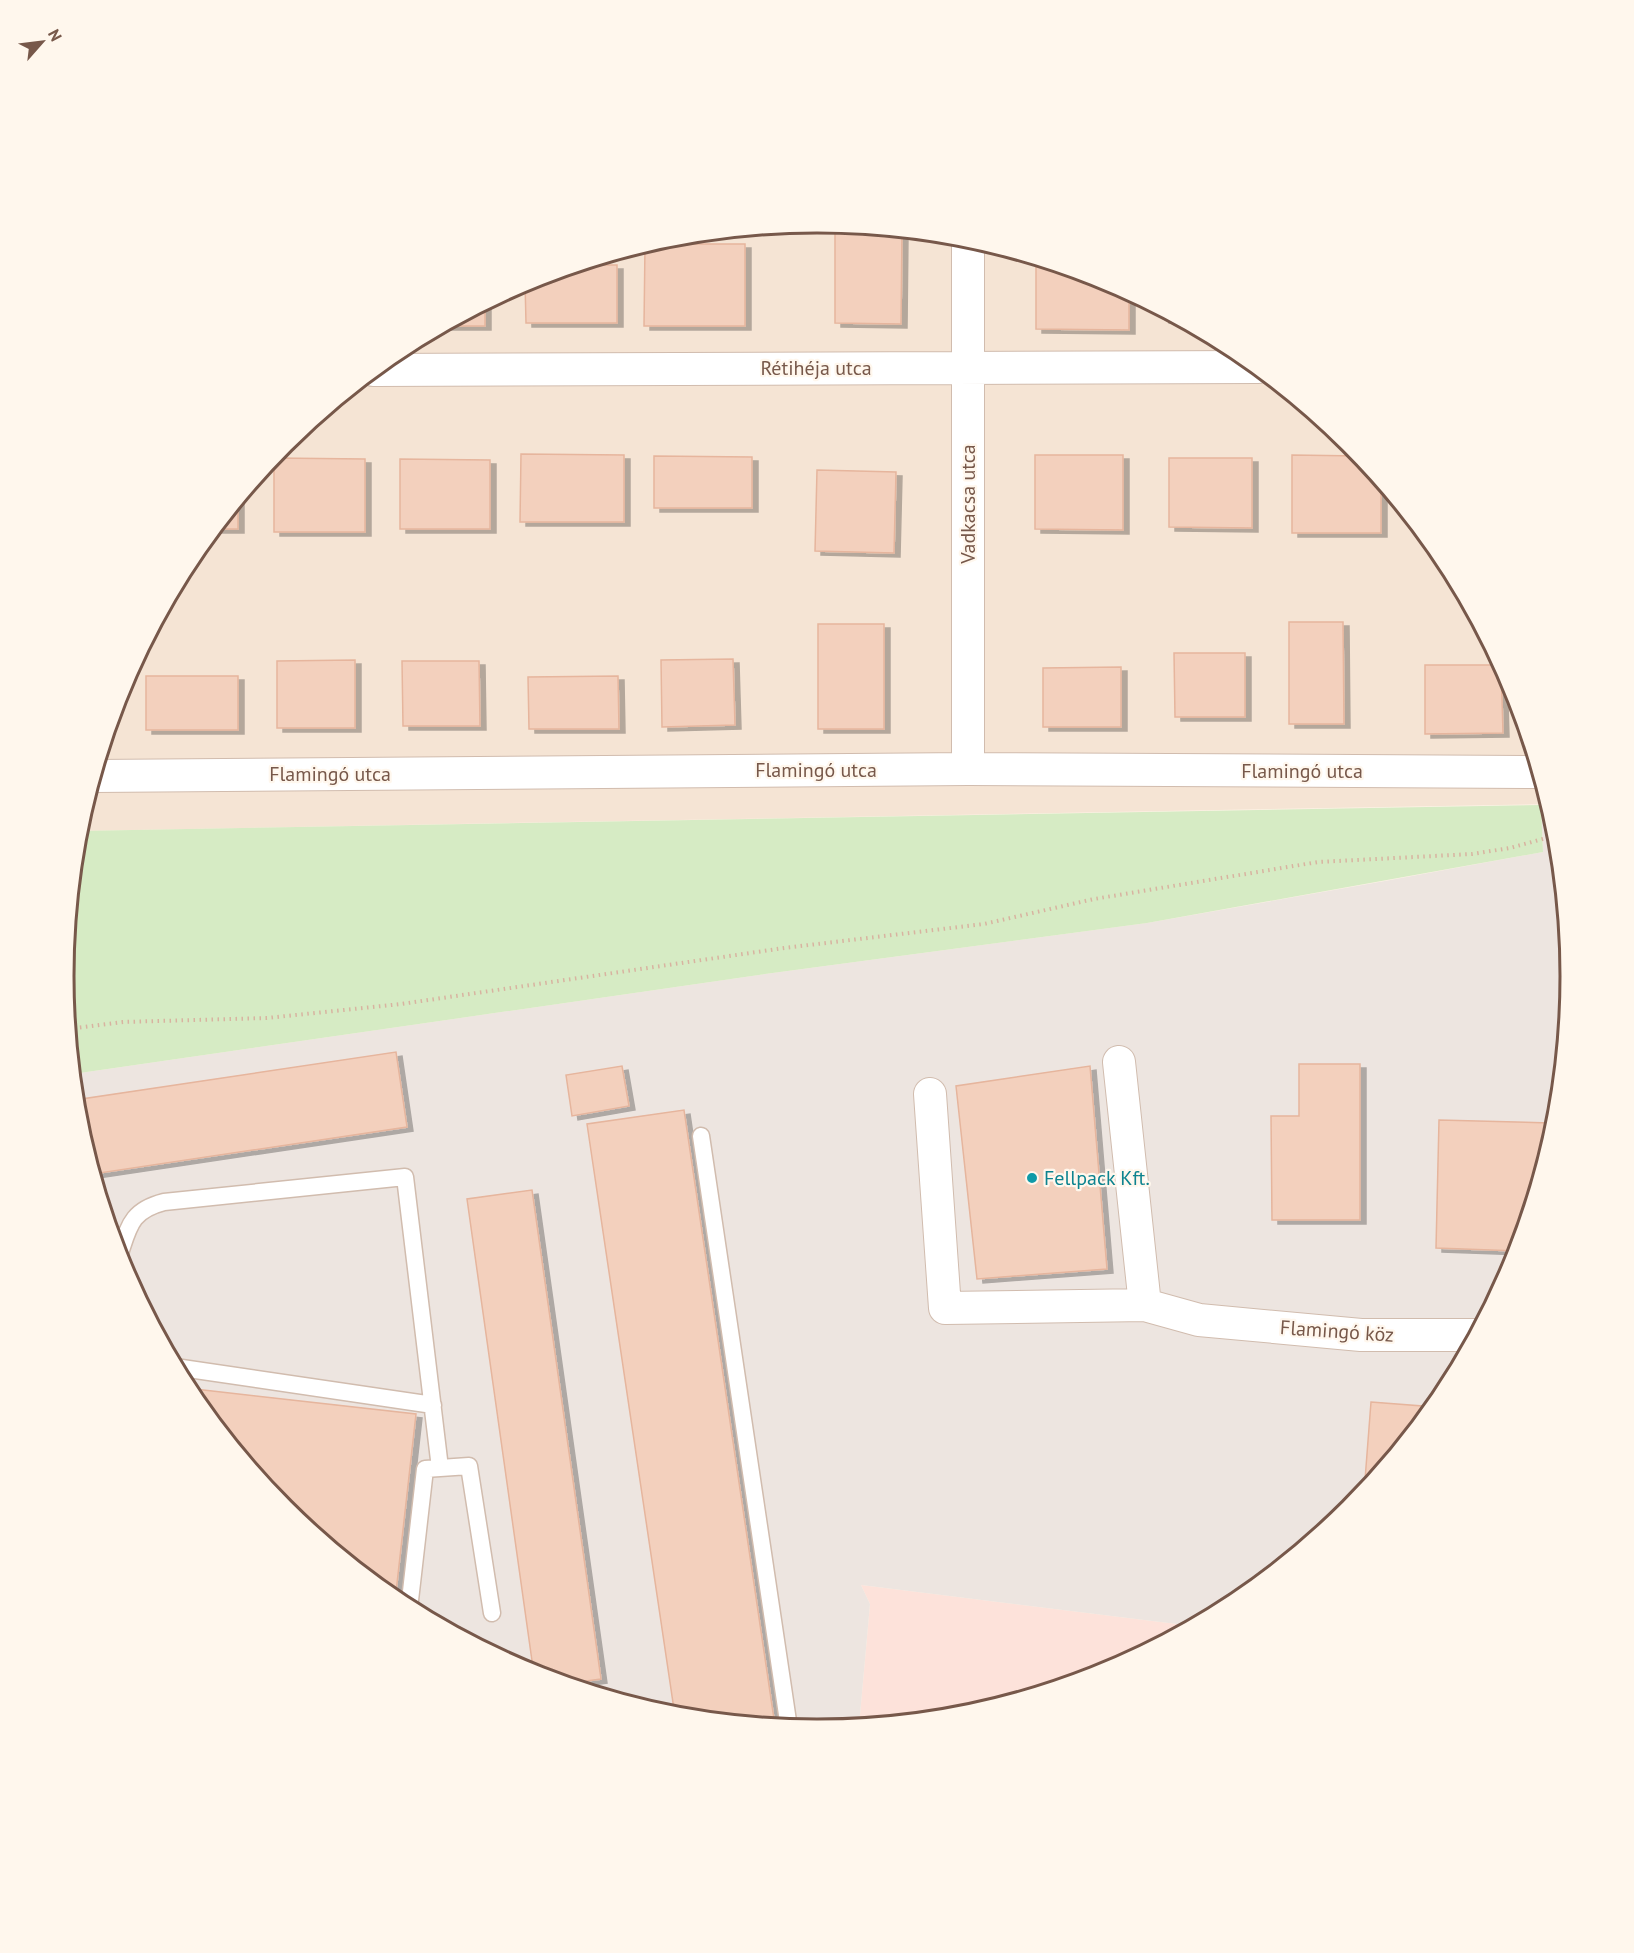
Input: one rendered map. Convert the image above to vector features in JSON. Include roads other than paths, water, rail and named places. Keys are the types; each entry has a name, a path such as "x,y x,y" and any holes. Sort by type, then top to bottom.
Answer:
{"street":[{"name":"Vadkacsa utca","path":"968,248 968,769"},
{"name":"Rétihéja utca","path":"388,370 1244,368"},
{"name":"Flamingó utca","path":"101,776 968,769 1531,772"},
{"path":"1119,1062 1145,1305"},
{"name":"Flamingó köz","path":"930,1094 945,1308 1145,1305 1199,1320 1361,1335 1468,1335"}],"lane":[{"path":"700,1136 788,1719"},
{"path":"123,1243 130,1224 137,1214 158,1203 405,1177 440,1468"},
{"path":"186,1369 433,1405"},
{"path":"410,1599 425,1469 469,1466 492,1613"}],"place":[{"name":"Fellpack Kft.","path":"1032,1178"}]}
